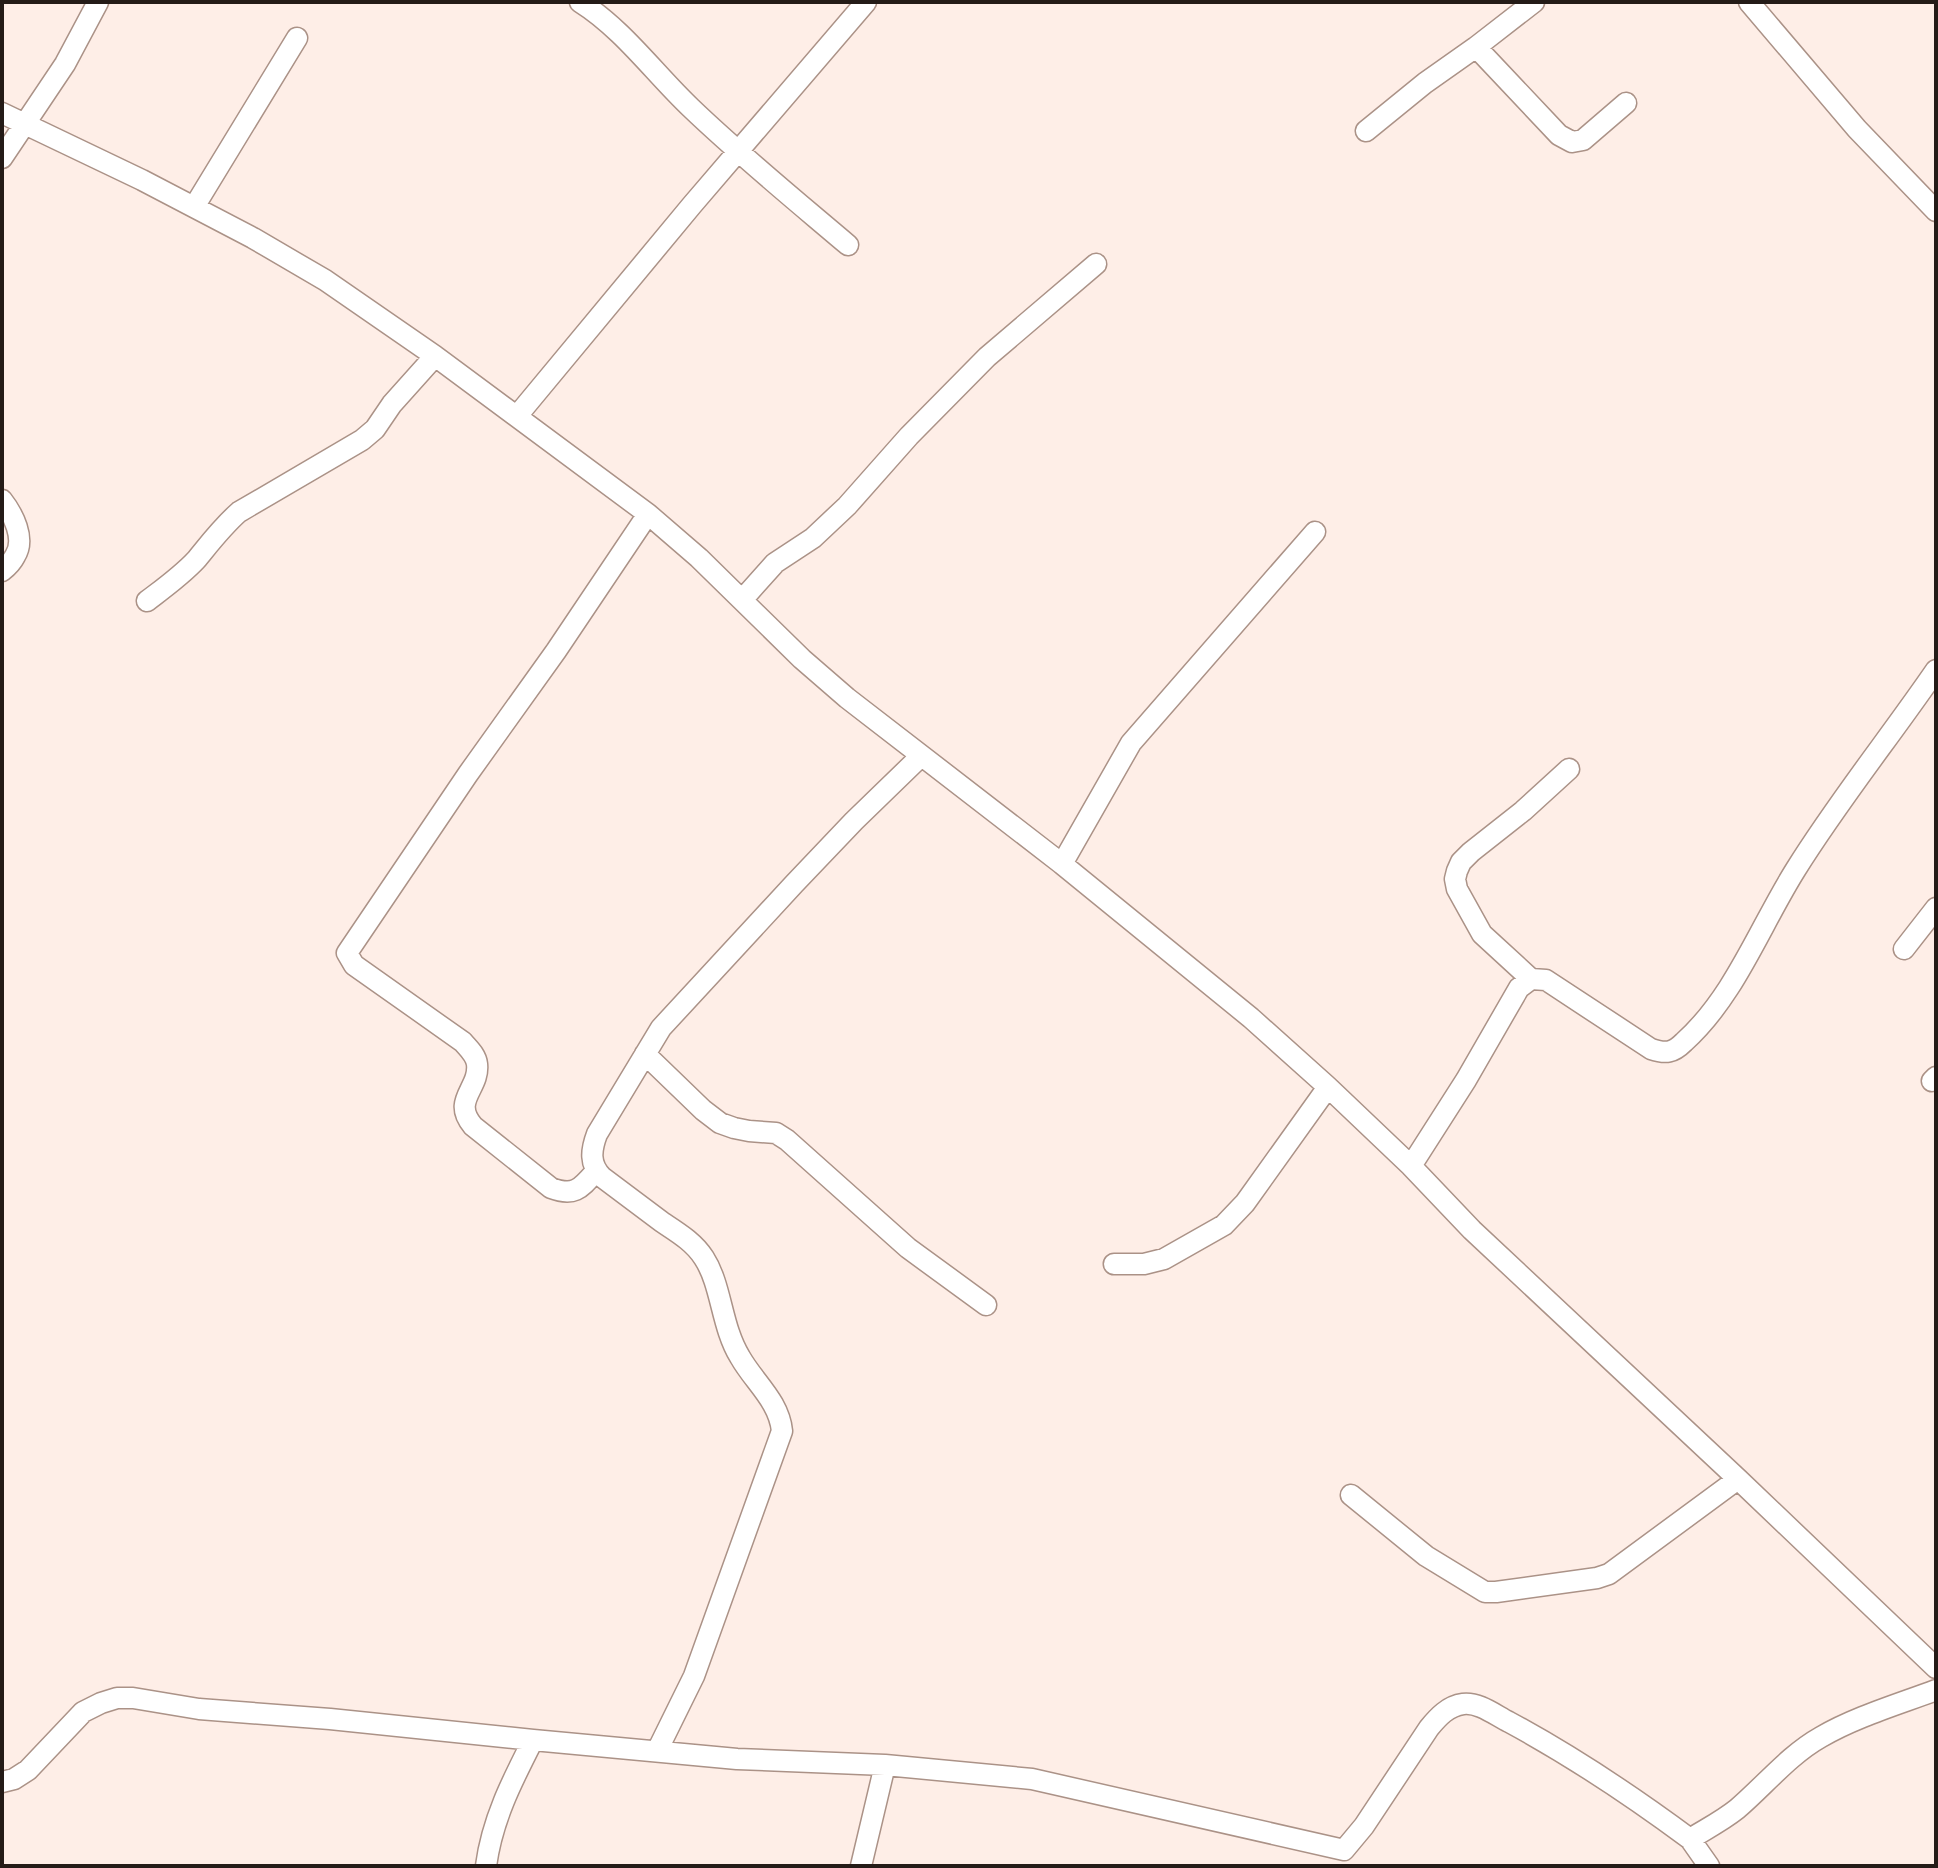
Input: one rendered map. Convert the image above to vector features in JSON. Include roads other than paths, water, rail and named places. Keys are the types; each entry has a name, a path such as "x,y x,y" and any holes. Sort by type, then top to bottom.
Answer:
{"street":[{"path":"2,158 65,64 98,2"},
{"path":"580,2 629,44 689,107 848,245"},
{"path":"517,416 866,2"},
{"path":"1366,131 1534,2"},
{"path":"1749,2 1857,129 1936,211"},
{"path":"194,207 297,38"},
{"path":"1476,47 1559,135 1572,142 1583,140 1626,103"},
{"path":"2,113 142,180 325,280 435,356 648,514 699,558 813,669 1062,864 1251,1018 1328,1087 1411,1166 1472,1230 1936,1668"},
{"path":"742,600 775,563 813,538 847,506 909,436 987,357 1096,264"},
{"path":"147,601 178,577 239,512 362,440 375,429 392,404 435,356"},
{"path":"2,500 19,536 15,558 2,571"},
{"path":"596,1171 581,1187 572,1192 561,1192 551,1188 473,1126 466,1118 464,1109 466,1095 476,1074 477,1063 472,1052 463,1042 354,965 347,953 648,514"},
{"path":"1062,864 1131,743 1315,532"},
{"path":"1569,769 1461,862 1455,879 1457,889 1482,934 1531,979 1546,980 1651,1049 1664,1053 1684,1043 1722,997 1795,870 1936,670"},
{"path":"657,1751 694,1676 782,1431 781,1417 731,1340 705,1259 692,1244 602,1177 592,1162 591,1148 661,1028 854,821 921,756"},
{"path":"1904,949 1936,908"},
{"path":"1411,1166 1466,1080 1519,988 1531,979"},
{"path":"645,1054 720,1123 749,1131 776,1133 787,1140 908,1248 986,1305"},
{"path":"1114,1264 1144,1264 1164,1259 1224,1225 1245,1203 1328,1087"},
{"path":"1351,1495 1426,1556 1485,1592 1496,1592 1609,1574 1738,1479"},
{"path":"1690,1839 1726,1817 1799,1752 1822,1736 1936,1690"},
{"path":"2,1782 28,1770 83,1712 117,1698 154,1700 199,1709 737,1759 885,1765 1032,1779 1338,1858 1364,1826 1429,1728 1452,1707 1465,1703 1478,1706 1544,1741 1604,1778 1690,1839 1709,1866"},
{"path":"486,1866 502,1804 533,1740"},
{"path":"861,1866 885,1765"}]}
